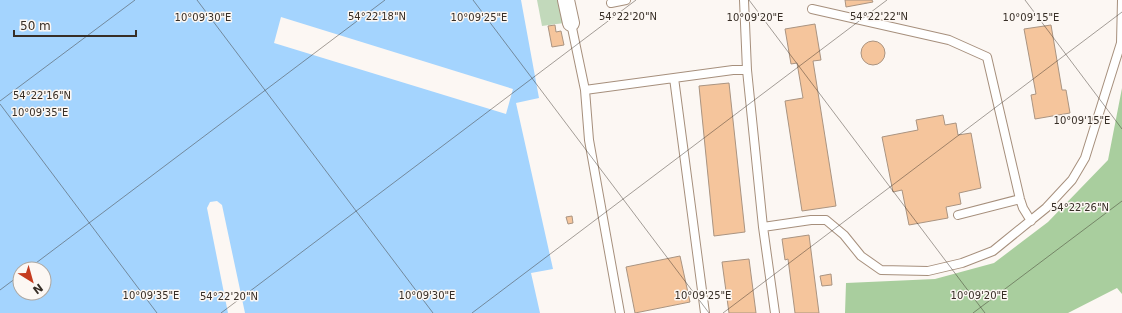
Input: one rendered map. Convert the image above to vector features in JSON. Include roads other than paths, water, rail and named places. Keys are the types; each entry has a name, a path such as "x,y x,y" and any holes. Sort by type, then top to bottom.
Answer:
{"street":[{"path":"566,0 571,23"}],"lane":[{"path":"611,3 626,0"},
{"path":"744,0 747,70 763,227 775,313"},
{"path":"763,227 811,220 826,220 844,235 861,256 881,270 928,271 962,263 993,252 1046,208 1072,180 1085,158 1121,43 1122,0"},
{"path":"812,9 949,40 987,57 1020,199 1023,208 1031,221"},
{"path":"571,23 584,90 589,140 620,313"},
{"path":"584,90 733,70 747,70"},
{"path":"674,78 705,313"},
{"path":"958,215 1020,199"}],"water":[{"path":"0,0 521,0 539,98 516,103 553,269 531,273 540,313 0,313"}]}
